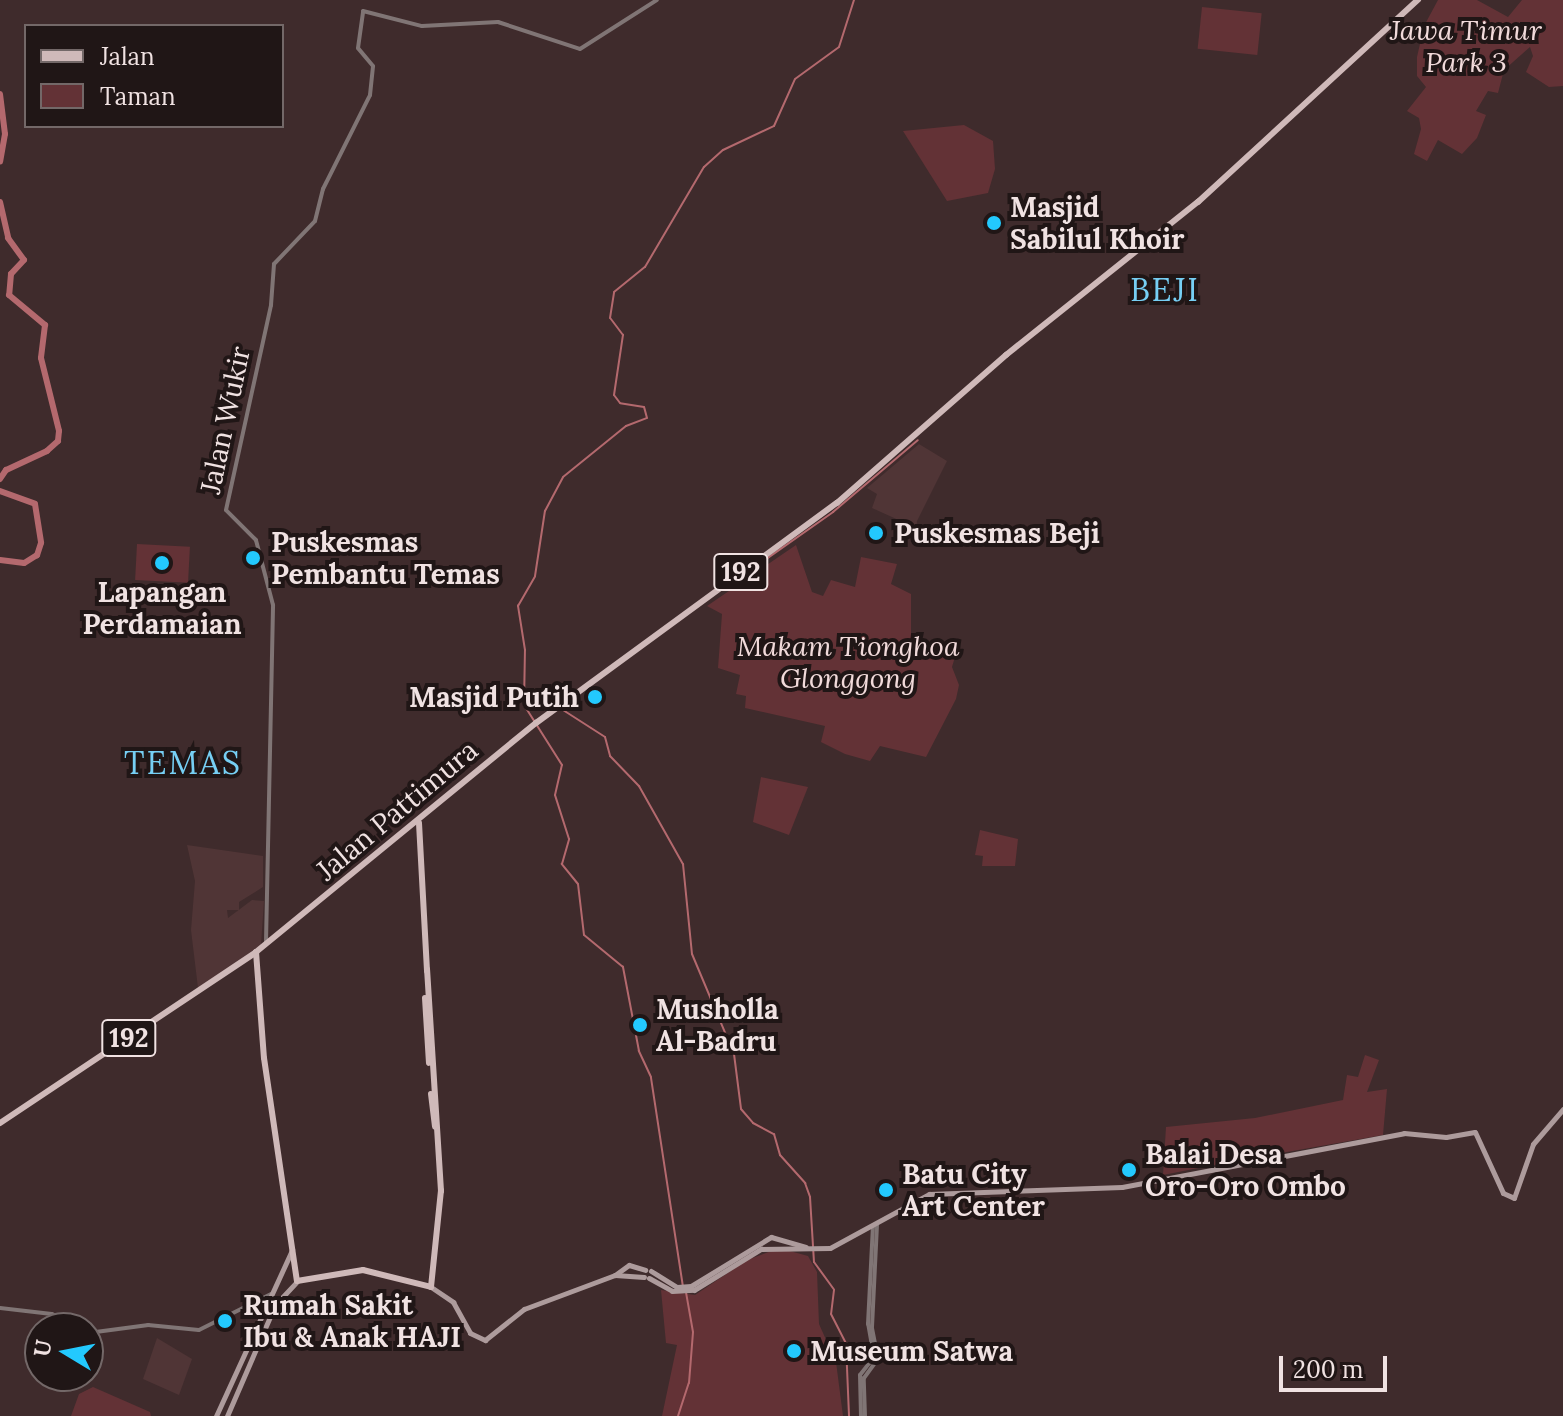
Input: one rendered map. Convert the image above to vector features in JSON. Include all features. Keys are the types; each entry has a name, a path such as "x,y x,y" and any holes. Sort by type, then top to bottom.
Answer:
{"main road":[{"name":"Jalan Pattimura","path":"266,945 404,836 538,722 837,503 1004,357 1198,202 1418,0"},
{"path":"419,821 441,1202 431,1287"},
{"path":"404,836 412,835 419,845"},
{"name":"192","path":"0,1123 266,945"},
{"path":"256,952 264,1058 297,1281"},
{"path":"227,1416 280,1295 297,1281 363,1270 431,1287 453,1302 470,1333 485,1340 524,1309 615,1275 629,1265 684,1290 771,1237 813,1249 830,1248 929,1194 1116,1188 1404,1133 1446,1137 1475,1132 1503,1193 1514,1198 1533,1144 1563,1109"},
{"path":"216,1416 293,1249"},
{"path":"286,1264 295,1266"},
{"path":"615,1275 647,1274"},
{"path":"251,1336 259,1339"}],"street":[{"name":"Jalan Wukir","path":"266,945 273,605 256,540 226,510 269,315 274,264 315,221 323,189 370,95 373,66 358,48 362,19 370,13 422,26 498,22 580,49 657,0"},
{"path":"863,1416 864,1378 878,1359 870,1327 875,1225"},
{"path":"104,1331 148,1325 199,1330 271,1294"},
{"path":"0,1308 35,1312"}],"shaded area":[{"path":"919,444 947,461 917,521 916,534 901,530 903,522 872,508 877,494 867,488"},
{"path":"187,845 263,856 263,887 239,902 239,910 252,900 264,901 261,945 198,988 191,930 195,881","holes":["227,910 239,910 228,918"]},
{"path":"157,1338 192,1359 179,1395 143,1379"}],"green space":[{"name":"Jawa Timur Park 3","path":"1438,0 1477,0 1508,17 1522,0 1563,0 1563,86 1549,87 1526,72 1533,56 1530,47 1504,70 1498,93 1488,91 1476,111 1486,115 1477,138 1462,154 1438,140 1427,161 1414,154 1421,129 1419,118 1407,111 1426,87 1417,76 1417,57 1424,26"},
{"path":"1202,7 1262,13 1257,55 1198,49"},
{"path":"964,125 993,141 995,169 988,193 947,201 903,131"},
{"name":"Lapangan Perdamaian","path":"137,544 190,547 188,583 135,580"},
{"name":"Makam Tionghoa Glonggong","path":"796,545 812,592 823,596 831,580 855,587 861,557 897,564 891,584 911,594 911,639 945,643 957,650 952,667 959,685 956,699 926,757 880,746 870,761 845,754 821,742 825,726 745,708 746,696 736,694 740,675 718,668 722,614 707,606"},
{"path":"761,777 808,787 789,835 753,822"},
{"path":"980,830 1018,839 1015,866 982,866 983,856 975,855"},
{"path":"1365,1055 1379,1060 1367,1092 1387,1089 1383,1135 1236,1161 1233,1150 1225,1152 1224,1163 1163,1175 1166,1127 1255,1118 1343,1100 1347,1075 1358,1077"},
{"path":"779,1248 808,1256 817,1272 819,1324 836,1362 843,1416 662,1416 677,1345 666,1343 661,1290 695,1295 747,1260"},
{"path":"104,1392 150,1412 151,1416 71,1416 79,1394"}],"waterway":[{"path":"683,1287 651,1077 639,1051 623,967 584,935 578,884 562,864 569,839 555,795 562,765 524,705 525,650 518,606 535,576 545,511 563,477 626,426 647,418 644,407 620,403 614,395 623,335 610,318 614,292 645,267 704,167 723,150 774,126 795,79 839,47 854,0"},
{"path":"0,94 5,134 0,162"},
{"path":"0,202 8,238 24,260 11,274 9,295 45,325 41,358 59,431 58,441 47,451 6,470 0,479"},
{"path":"735,581 833,512 918,440"},
{"path":"0,491 35,504 41,543 37,555 24,563 0,560"},
{"path":"563,710 605,737 610,756 639,786 683,864 692,954 734,1054 741,1109 753,1123 774,1134 780,1155 805,1183 810,1197 814,1262 834,1290 831,1314 846,1344 849,1416"},
{"path":"678,1416 689,1383 693,1332 686,1293"}],"place":[{"name":"Masjid Sabilul Khoir","path":"994,223"},
{"name":"Puskesmas Beji","path":"876,533"},
{"name":"Puskesmas Pembantu Temas","path":"253,558"},
{"name":"Lapangan Perdamaian","path":"162,563"},
{"name":"Masjid Putih","path":"595,697"},
{"name":"Musholla Al-Badru","path":"640,1025"},
{"name":"Balai Desa Oro-Oro Ombo","path":"1129,1170"},
{"name":"Batu City Art Center","path":"886,1190"},
{"name":"Rumah Sakit Ibu & Anak HAJI","path":"225,1321"},
{"name":"Museum Satwa","path":"794,1351"}],"district":[{"name":"BEJI","path":"1165,290"},
{"name":"TEMAS","path":"183,763"}]}
